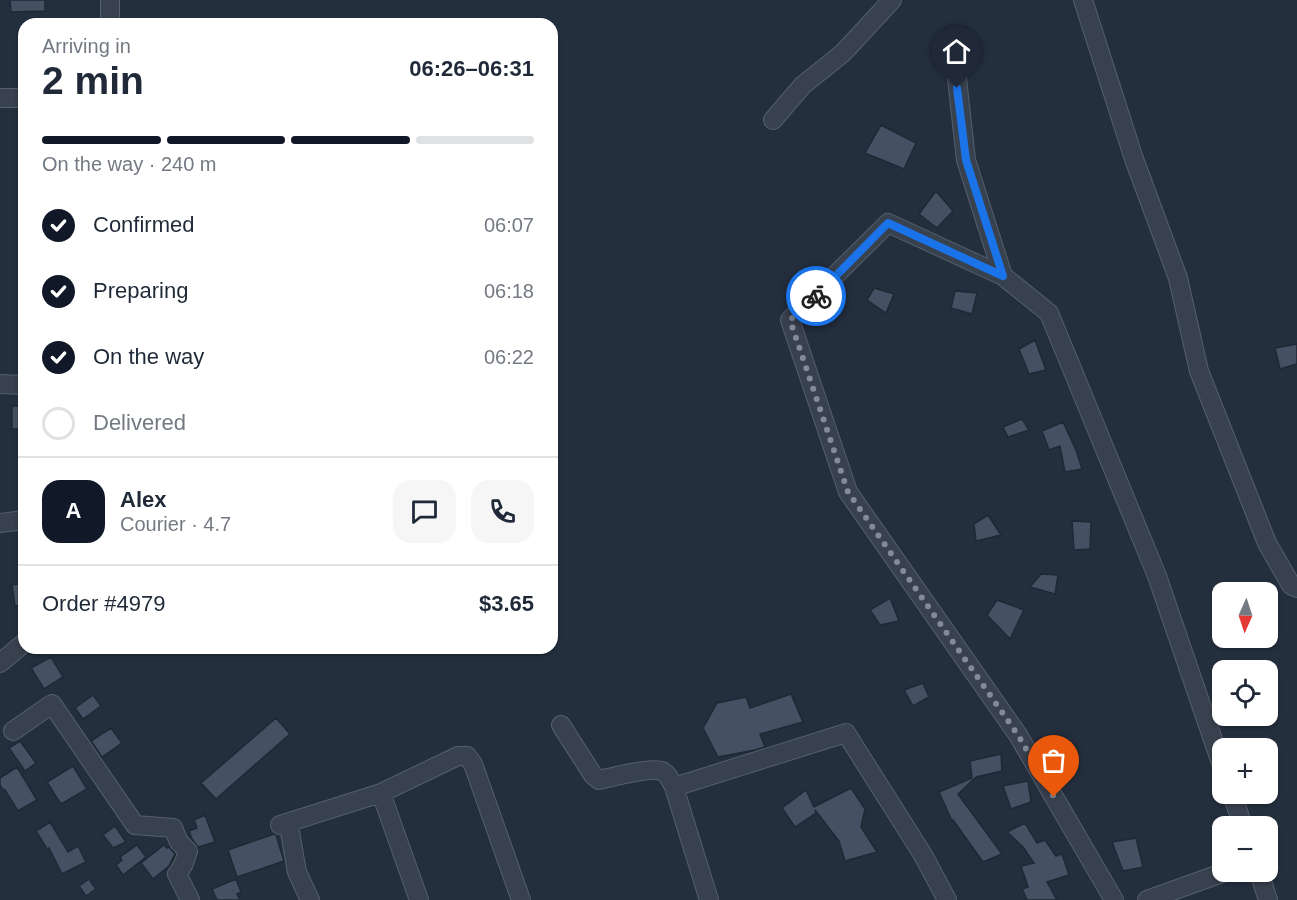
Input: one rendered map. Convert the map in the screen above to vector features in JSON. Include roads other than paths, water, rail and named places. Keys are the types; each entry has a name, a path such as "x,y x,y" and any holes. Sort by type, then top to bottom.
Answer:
{"street":[{"path":"110,0 110,18"},
{"path":"773,120 803,85 843,52 892,0"},
{"path":"1083,0 1134,159 1178,278 1199,370 1267,543 1291,585 1297,588"},
{"path":"953,42 966,160 1003,276"},
{"path":"0,98 18,98"},
{"path":"1114,900 1018,735 848,492 790,320 888,223 1003,276 1049,313 1157,576 1212,738"},
{"path":"0,384 18,385"},
{"path":"0,523 18,521"},
{"path":"0,663 18,648"},
{"path":"13,731 52,704 135,825 173,828 179,842 188,850 182,869 177,874 190,900"},
{"path":"561,725 593,775 599,780 651,770 660,770 666,774 674,786 709,900"},
{"path":"674,786 846,733 923,855 947,900"},
{"path":"310,900 297,872 289,826 280,825 381,793 458,756 467,756 473,764 521,900"},
{"path":"381,793 419,900"},
{"path":"1147,900 1212,877"},
{"path":"1262,882 1268,900"}]}
